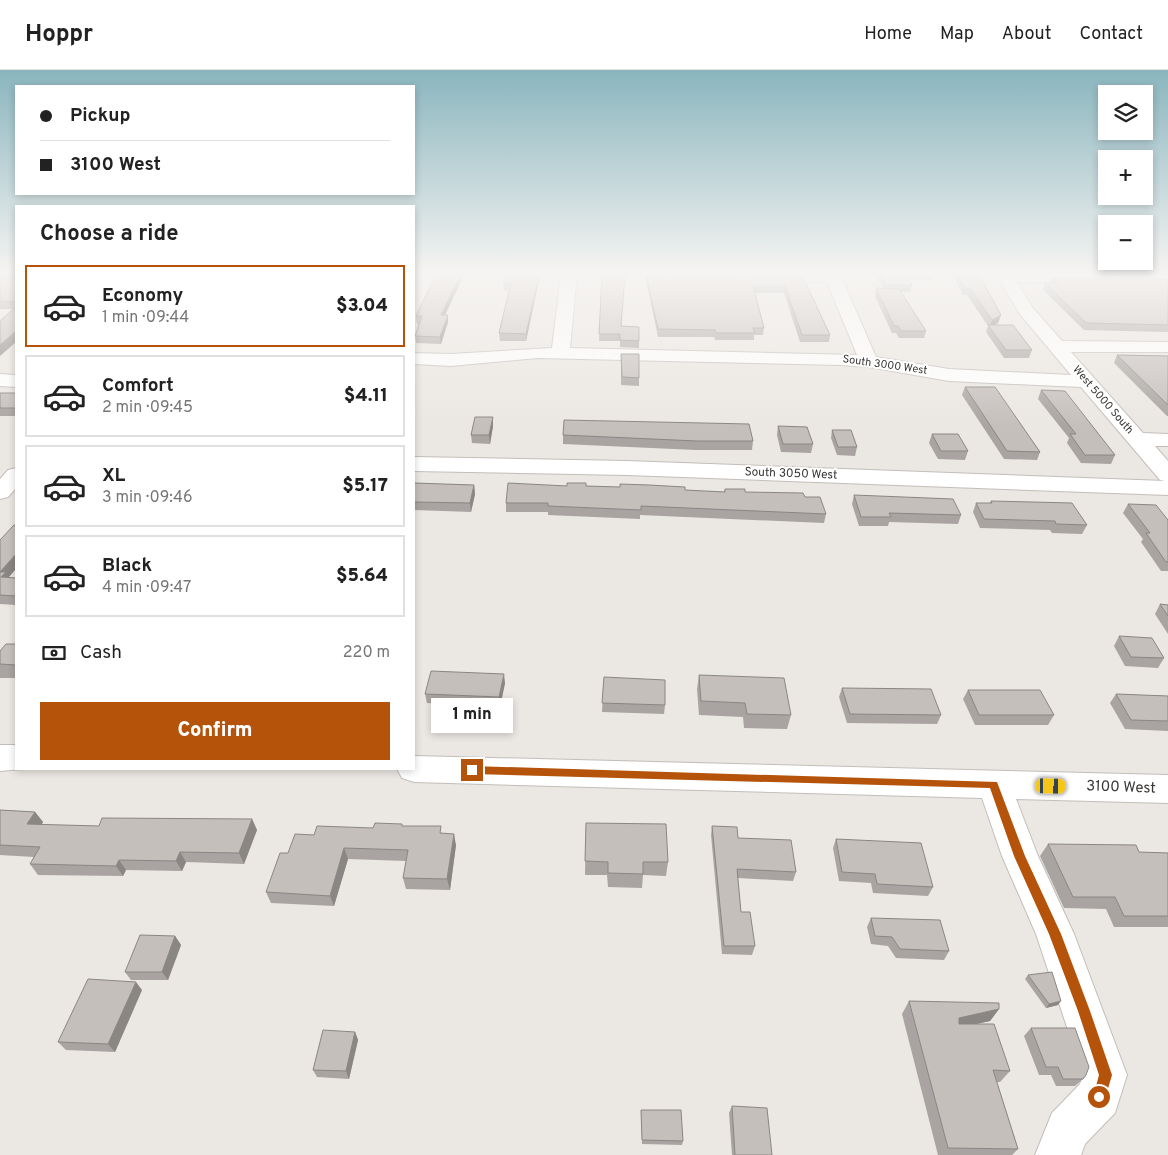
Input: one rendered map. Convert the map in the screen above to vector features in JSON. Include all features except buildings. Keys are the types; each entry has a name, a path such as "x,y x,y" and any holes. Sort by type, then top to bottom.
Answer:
{"street":[{"path":"560,353 563,326"},
{"path":"855,326 869,361"},
{"name":"West 5000 South","path":"1039,326 1168,475"},
{"path":"1056,346 1168,347"},
{"name":"South 3000 West","path":"415,359 451,360 560,353 869,361 949,375 1087,381"},
{"path":"0,380 15,380"},
{"path":"1138,440 1168,440"},
{"name":"South 3050 West","path":"415,464 627,468 1168,488"},
{"path":"0,492 15,476"},
{"path":"0,758 15,758"},
{"name":"3100 West","path":"415,769 1168,789"},
{"path":"994,784 1020,856 1055,934 1084,1011 1105,1075 1099,1097 1068,1128 1058,1155"}],"route":[{"path":"472,770 994,784 1020,856 1055,934 1084,1011 1105,1075 1099,1097"}]}
